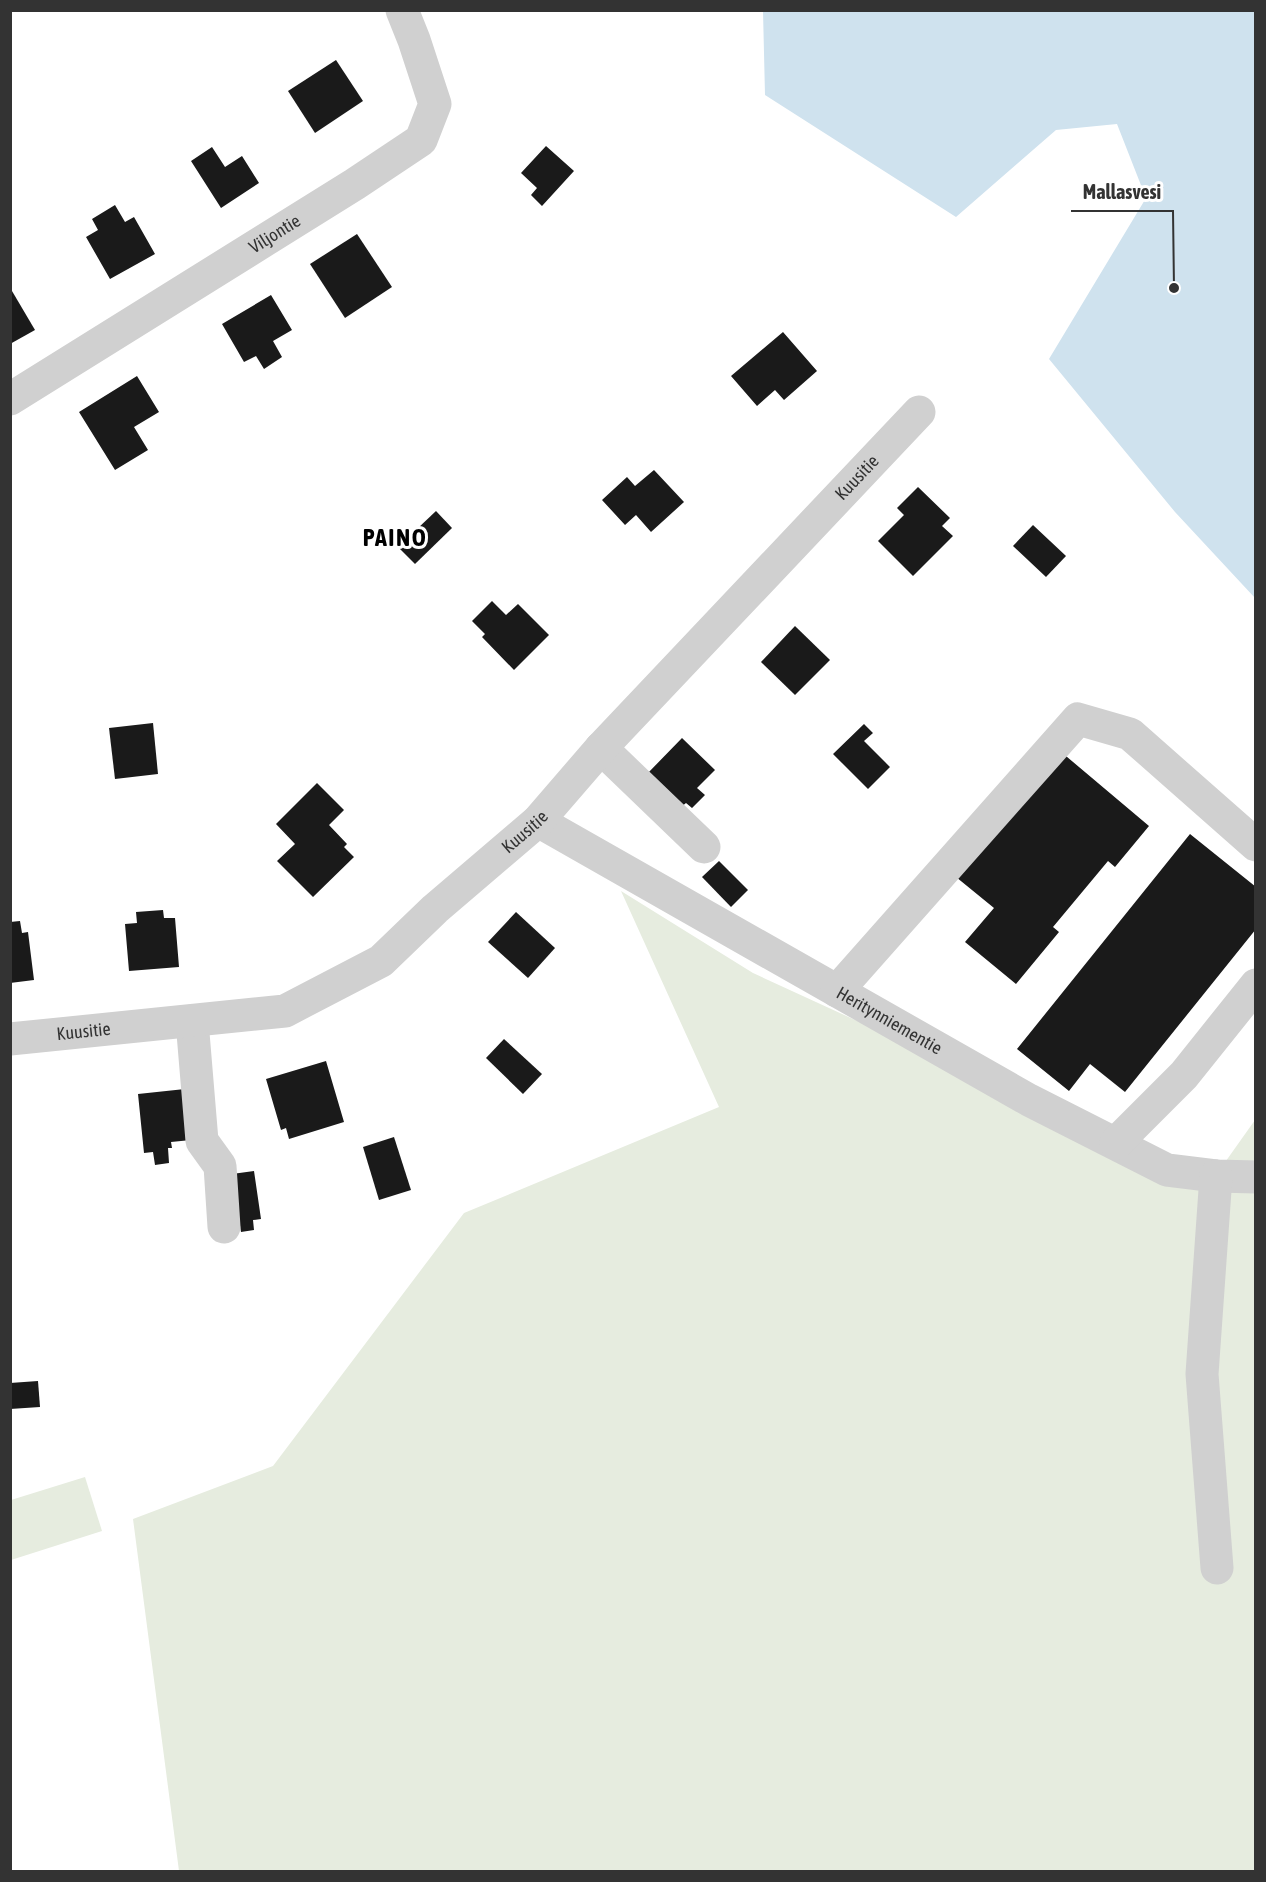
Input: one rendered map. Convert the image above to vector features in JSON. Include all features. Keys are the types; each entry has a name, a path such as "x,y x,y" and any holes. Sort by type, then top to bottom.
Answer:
{"street":[{"name":"Viljontie","path":"10,399 421,140 435,104 402,10"},
{"name":"Kuusitie","path":"10,1039 285,1011 381,961 435,909 538,820 601,748 919,412"},
{"path":"837,991 1078,719 1130,734 1256,845"},
{"path":"601,748 704,848"},
{"name":"Heritynniementie","path":"538,820 1029,1100 1167,1170 1256,1178"},
{"path":"1116,1143 1184,1074 1256,986"},
{"path":"192,1021 202,1141 220,1166 224,1227"},
{"path":"1216,1176 1202,1374 1217,1568"}],"shaded area":[{"path":"621,891 753,973 1029,1100 1216,1175 1255,1120 1255,1871 179,1871 133,1519 273,1466 464,1213 719,1107"},
{"path":"85,1477 102,1531 11,1560 11,1500"}],"water":[{"path":"763,11 1255,11 1255,598 1175,512 1049,359 1146,198 1117,124 1056,130 956,217 765,95"}],"building":[{"path":"336,60 363,101 315,133 288,91"},
{"path":"546,146 574,171 542,206 531,195 537,188 521,173"},
{"path":"212,147 225,167 242,156 259,183 221,208 191,161"},
{"path":"115,205 125,222 134,217 155,254 110,279 86,237 98,230 92,219"},
{"path":"357,234 392,287 345,318 310,264"},
{"path":"12,291 35,330 10,344 10,292"},
{"path":"271,295 292,330 273,341 282,357 264,369 256,356 244,362 222,324"},
{"path":"783,332 817,371 784,400 775,390 757,406 731,376"},
{"path":"137,376 159,412 134,427 148,450 115,470 79,412"},
{"path":"654,470 684,502 651,532 636,515 625,525 602,500 627,477 635,486"},
{"path":"918,487 950,518 942,526 953,536 913,576 878,541 904,515 897,508"},
{"path":"436,511 452,528 415,564 398,547"},
{"path":"1033,525 1066,556 1046,577 1013,546"},
{"path":"492,601 506,615 518,604 549,635 514,670 482,637 485,634 472,621"},
{"path":"795,626 830,660 795,695 761,662"},
{"path":"153,723 158,774 115,779 109,728"},
{"path":"864,724 873,733 864,741 890,767 868,789 833,754"},
{"path":"682,738 715,770 697,788 705,795 692,808 686,803 681,807 647,774"},
{"path":"1060,751 1149,826 1115,867 1108,861 1053,927 1059,932 1016,984 965,942 994,908 956,877"},
{"path":"317,783 344,810 329,825 347,844 344,847 354,857 313,897 277,861 295,844 276,824"},
{"path":"1190,834 1256,887 1256,929 1125,1092 1090,1064 1069,1091 1017,1049"},
{"path":"719,861 748,890 731,907 702,877"},
{"path":"163,910 164,918 175,918 179,967 129,971 125,924 137,923 136,912"},
{"path":"516,912 555,948 528,978 488,942"},
{"path":"20,921 22,933 28,932 34,980 10,983 10,922"},
{"path":"504,1039 542,1074 523,1094 486,1058"},
{"path":"326,1061 344,1122 289,1139 286,1128 281,1130 266,1079"},
{"path":"185,1089 191,1140 171,1142 172,1148 168,1148 169,1163 155,1165 153,1152 144,1153 138,1094"},
{"path":"394,1137 411,1190 379,1200 363,1147"},
{"path":"254,1171 261,1219 253,1220 254,1230 241,1232 232,1174"},
{"path":"38,1381 40,1407 10,1409 10,1383"}],"place":[{"name":"Mallasvesi","path":"1174,288"}],"district":[{"name":"PAINO","path":"395,538"}]}
